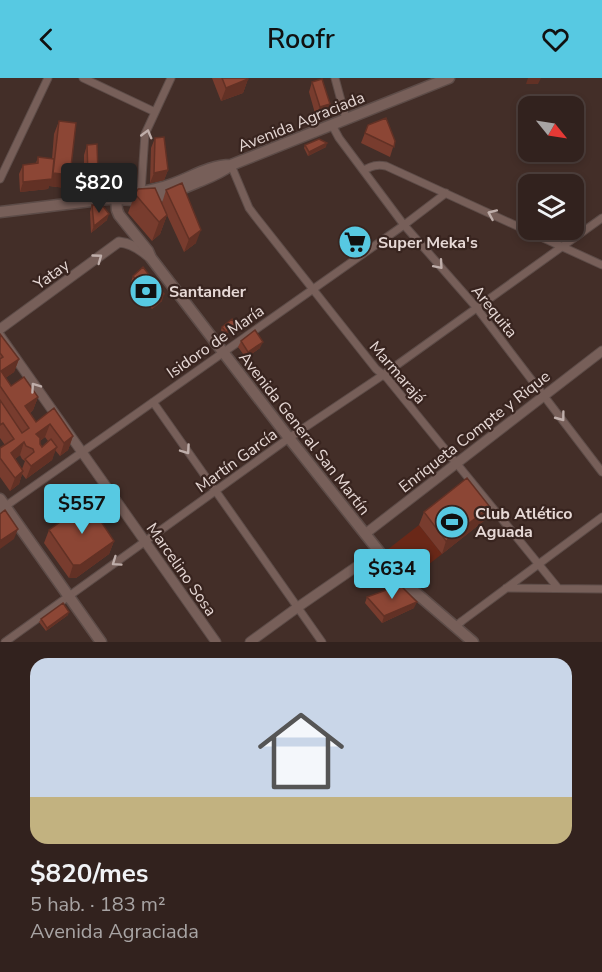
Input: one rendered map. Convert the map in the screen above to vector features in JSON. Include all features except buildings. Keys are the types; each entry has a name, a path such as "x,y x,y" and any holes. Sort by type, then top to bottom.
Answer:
{"main road":[{"name":"Avenida Agraciada","path":"116,198 128,201 170,194 223,172 231,165 449,78"},
{"name":"Avenida Agraciada","path":"0,212 116,198 169,185 219,165 231,165"},
{"name":"Avenida General San Martín","path":"116,198 117,210 151,258 365,534 408,586 473,642"},
{"path":"2,505 101,642"}],"street":[{"path":"0,180 4,163 48,78"},
{"path":"83,78 155,112"},
{"path":"141,192 145,134 171,78"},
{"path":"335,78 346,119"},
{"name":"Arequita","path":"332,125 339,138 404,225 476,307 602,472"},
{"name":"Marmarajá","path":"231,165 249,208 375,369 387,378 558,588"},
{"path":"364,170 371,166 386,166 602,265"},
{"name":"Isidoro de María","path":"2,505 153,402 446,193"},
{"name":"Martín García","path":"5,642 289,438 383,375 602,218"},
{"path":"123,243 126,224"},
{"name":"Avenida General San Martín","path":"123,243 140,249 151,258"},
{"name":"Yatay","path":"0,329 123,243"},
{"name":"Marcelino Sosa","path":"0,336 216,642"},
{"name":"Enriqueta Compte y Rique","path":"365,534 602,351"},
{"path":"153,402 322,642"},
{"path":"455,627 602,517"},
{"path":"250,642 379,551"},
{"path":"506,588 602,589"}],"shaded area":[{"name":"Club Atlético Aguada","path":"419,525 442,554 410,579 387,550"}],"place":[{"name":"Super Meka's","path":"355,242"},
{"name":"Santander","path":"146,291"},
{"name":"Club Atlético Aguada","path":"452,522"}]}
